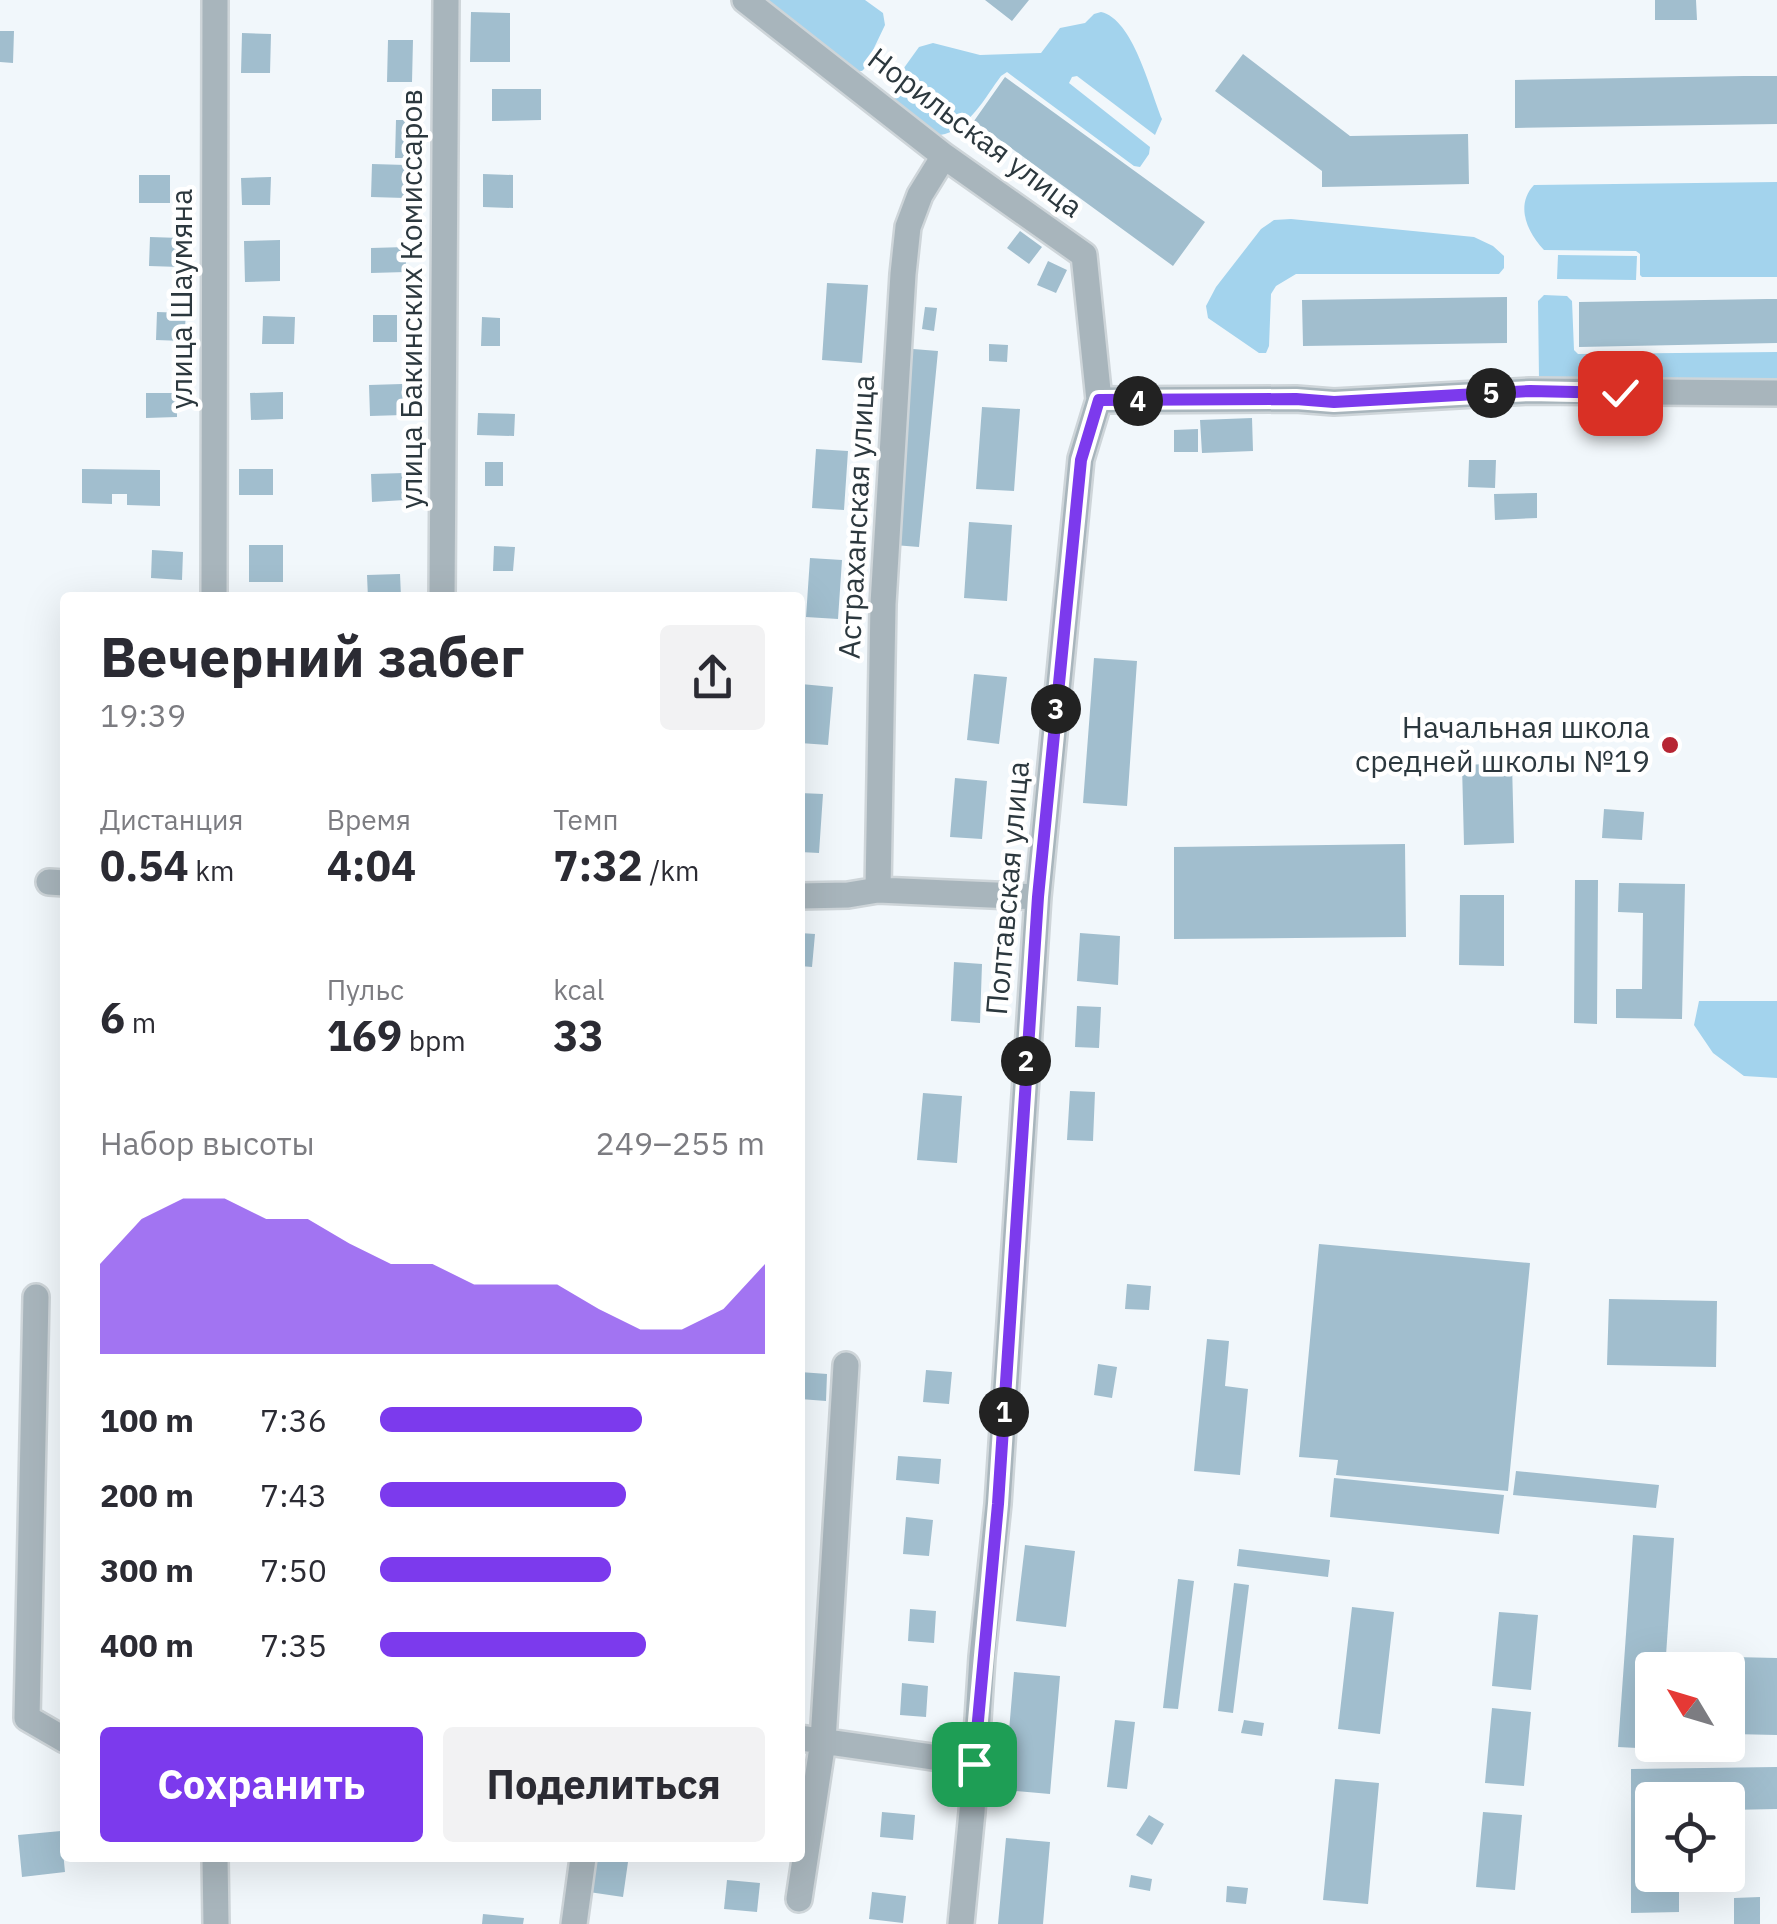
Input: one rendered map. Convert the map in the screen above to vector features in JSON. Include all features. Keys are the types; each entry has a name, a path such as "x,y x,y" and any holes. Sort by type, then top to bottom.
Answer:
{"street":[{"name":"улица Шаумяна","path":"214,592 215,0"},
{"name":"улица Бакинских Комиссаров","path":"442,592 446,0"},
{"name":"Норильская улица","path":"745,0 944,156 1084,255 1099,400"},
{"name":"Астраханская улица","path":"878,890 883,604 908,227 920,194 944,156"},
{"path":"1099,400 1334,402 1530,391 1777,393"},
{"name":"Полтавская улица","path":"962,1924 998,1504 1038,897 1081,460 1099,400"},
{"path":"805,896 878,890 1038,897"},
{"path":"36,1297 27,1718 60,1737"},
{"path":"805,1819 846,1365"},
{"path":"811,1739 974,1764"},
{"path":"215,1862 216,1924"},
{"path":"574,1924 582,1862"},
{"path":"799,1899 802,1862"}],"shaded area":[{"path":"762,0 865,0 883,13 885,25 864,69 857,71"},
{"path":"1101,12 1122,28 1139,57 1162,119 1155,135 1077,76 1069,83 1150,147 1140,167 1007,72 968,120 940,135 892,94 896,79 919,47 933,43 980,55 1041,53 1060,28 1085,23"},
{"path":"1777,182 1777,277 1642,277 1640,254 1636,251 1544,250 1528,227 1524,210 1534,185"},
{"path":"1274,220 1474,237 1504,256 1504,268 1499,274 1296,274 1276,286 1271,294 1269,346 1266,353 1259,353 1208,318 1206,306 1261,229"},
{"path":"1558,255 1637,256 1636,280 1557,279"},
{"path":"1544,295 1567,296 1572,301 1574,350 1578,354 1777,352 1777,378 1700,382 1539,379 1538,301"},
{"path":"1699,1001 1777,1001 1777,1078 1744,1076 1713,1053 1694,1025"}],"building":[{"path":"985,0 1029,0 1012,21"},
{"path":"1655,0 1696,0 1697,20 1655,20"},
{"path":"471,12 510,13 510,62 470,62"},
{"path":"0,31 14,31 13,63 0,62"},
{"path":"242,33 271,34 270,73 241,73"},
{"path":"388,40 413,40 412,82 387,82"},
{"path":"1243,54 1350,136 1468,134 1469,184 1322,187 1322,171 1215,91"},
{"path":"1777,76 1777,124 1515,128 1515,80"},
{"path":"1005,77 1205,222 1173,266 974,121"},
{"path":"492,89 541,89 541,120 492,121"},
{"path":"396,120 417,120 416,158 395,158"},
{"path":"372,164 406,165 405,198 371,197"},
{"path":"483,174 513,175 513,208 483,207"},
{"path":"139,175 170,175 170,203 139,203"},
{"path":"271,177 270,205 242,205 241,178"},
{"path":"1020,231 1042,247 1029,264 1007,248"},
{"path":"150,237 181,238 180,267 149,266"},
{"path":"280,240 280,281 245,282 244,241"},
{"path":"406,247 406,272 371,273 371,248"},
{"path":"1048,261 1067,270 1056,293 1037,285"},
{"path":"827,283 868,285 862,363 822,360"},
{"path":"1507,297 1507,343 1303,346 1302,300"},
{"path":"1777,299 1777,343 1579,347 1579,302"},
{"path":"925,307 937,308 934,331 922,329"},
{"path":"157,312 186,313 184,341 156,340"},
{"path":"373,315 397,315 397,342 373,342"},
{"path":"263,316 295,317 294,344 262,344"},
{"path":"482,317 500,318 500,346 481,346"},
{"path":"989,344 1008,345 1007,362 989,361"},
{"path":"913,349 938,351 919,547 894,545"},
{"path":"402,384 403,415 370,416 369,385"},
{"path":"283,392 283,419 251,420 250,393"},
{"path":"146,393 177,393 177,417 146,418"},
{"path":"982,407 1020,409 1014,491 976,489"},
{"path":"478,413 515,414 514,436 477,435"},
{"path":"1252,418 1253,451 1202,453 1200,420"},
{"path":"1198,429 1198,452 1174,452 1174,430"},
{"path":"816,449 848,451 844,510 812,508"},
{"path":"1469,460 1496,460 1495,488 1468,487"},
{"path":"485,462 503,462 503,486 485,486"},
{"path":"82,469 160,470 160,506 127,505 127,494 112,494 112,504 82,503"},
{"path":"239,469 273,469 273,495 239,495"},
{"path":"404,473 405,500 372,502 371,474"},
{"path":"1537,493 1537,518 1495,520 1494,494"},
{"path":"969,522 1012,525 1007,601 964,598"},
{"path":"249,545 283,545 283,582 249,582"},
{"path":"494,546 515,547 513,571 493,571"},
{"path":"152,550 183,552 182,580 151,578"},
{"path":"810,558 842,560 838,619 806,617"},
{"path":"400,574 401,592 368,592 367,575"},
{"path":"1094,658 1137,661 1127,806 1083,803"},
{"path":"974,674 1007,677 999,744 967,740"},
{"path":"805,684 833,687 828,745 805,743"},
{"path":"1512,763 1514,843 1464,845 1462,765"},
{"path":"955,778 987,781 982,839 950,837"},
{"path":"805,793 823,794 819,853 805,852"},
{"path":"1604,809 1644,812 1642,840 1602,838"},
{"path":"1405,844 1406,937 1174,939 1174,847"},
{"path":"1575,880 1598,880 1597,1024 1574,1023"},
{"path":"1619,883 1685,884 1682,1019 1616,1018 1616,989 1642,989 1643,913 1618,912"},
{"path":"1460,895 1504,895 1504,966 1459,965"},
{"path":"805,933 815,934 812,967 805,966"},
{"path":"1080,933 1120,936 1118,985 1077,981"},
{"path":"954,962 982,964 980,1023 951,1021"},
{"path":"1077,1006 1101,1007 1099,1048 1075,1047"},
{"path":"1070,1091 1095,1092 1093,1141 1067,1140"},
{"path":"923,1093 962,1096 957,1163 917,1160"},
{"path":"1319,1244 1530,1263 1508,1491 1336,1475 1338,1460 1299,1457"},
{"path":"1127,1284 1151,1286 1149,1310 1125,1309"},
{"path":"1609,1299 1717,1301 1716,1367 1607,1365"},
{"path":"1207,1339 1229,1341 1225,1386 1248,1389 1240,1475 1194,1471"},
{"path":"1098,1364 1117,1367 1112,1398 1094,1395"},
{"path":"926,1370 952,1372 949,1404 923,1402"},
{"path":"805,1372 827,1374 826,1401 805,1399"},
{"path":"898,1456 941,1459 939,1484 896,1480"},
{"path":"1516,1471 1659,1485 1656,1508 1513,1495"},
{"path":"1334,1478 1504,1495 1499,1534 1330,1517"},
{"path":"906,1517 933,1520 929,1556 903,1554"},
{"path":"1633,1535 1674,1538 1666,1652 1635,1652 1635,1748 1618,1747"},
{"path":"1025,1545 1075,1551 1066,1627 1016,1621"},
{"path":"1239,1549 1330,1560 1328,1577 1237,1566"},
{"path":"1178,1579 1194,1581 1178,1709 1163,1708"},
{"path":"1234,1583 1249,1585 1233,1713 1218,1711"},
{"path":"1352,1607 1394,1612 1380,1734 1338,1729"},
{"path":"910,1609 936,1611 934,1643 908,1641"},
{"path":"1499,1612 1538,1615 1531,1690 1492,1686"},
{"path":"1745,1657 1777,1658 1777,1735 1745,1734"},
{"path":"1014,1672 1060,1676 1050,1794 1004,1790"},
{"path":"902,1683 928,1686 926,1717 900,1715"},
{"path":"1492,1708 1531,1712 1524,1786 1485,1783"},
{"path":"1115,1720 1135,1722 1127,1789 1107,1787"},
{"path":"1244,1720 1264,1723 1262,1736 1241,1733"},
{"path":"1777,1767 1777,1809 1745,1810 1745,1782 1635,1782 1635,1892 1679,1892 1679,1912 1631,1913 1631,1769"},
{"path":"1335,1779 1379,1783 1368,1904 1323,1900"},
{"path":"882,1812 915,1815 913,1840 880,1837"},
{"path":"1483,1812 1522,1815 1515,1890 1476,1887"},
{"path":"1149,1815 1164,1824 1152,1845 1136,1835"},
{"path":"60,1831 60,1862 64,1862 65,1872 22,1877 18,1835"},
{"path":"1006,1838 1050,1842 1043,1924 998,1924"},
{"path":"586,1862 628,1862 623,1897 582,1891"},
{"path":"1131,1875 1152,1879 1150,1891 1129,1887"},
{"path":"727,1880 760,1883 757,1912 724,1909"},
{"path":"1227,1886 1248,1888 1246,1904 1226,1902"},
{"path":"872,1892 906,1896 903,1923 869,1919"},
{"path":"1760,1897 1760,1924 1734,1924 1734,1898"},
{"path":"483,1914 524,1918 523,1924 482,1924"}],"place":[{"name":"Начальная школа средней школы №19","path":"1670,745"}],"route":[{"path":"974,1764 998,1504 1038,897 1074,517 1081,460 1099,400 1334,402 1530,391 1620,393"}]}
